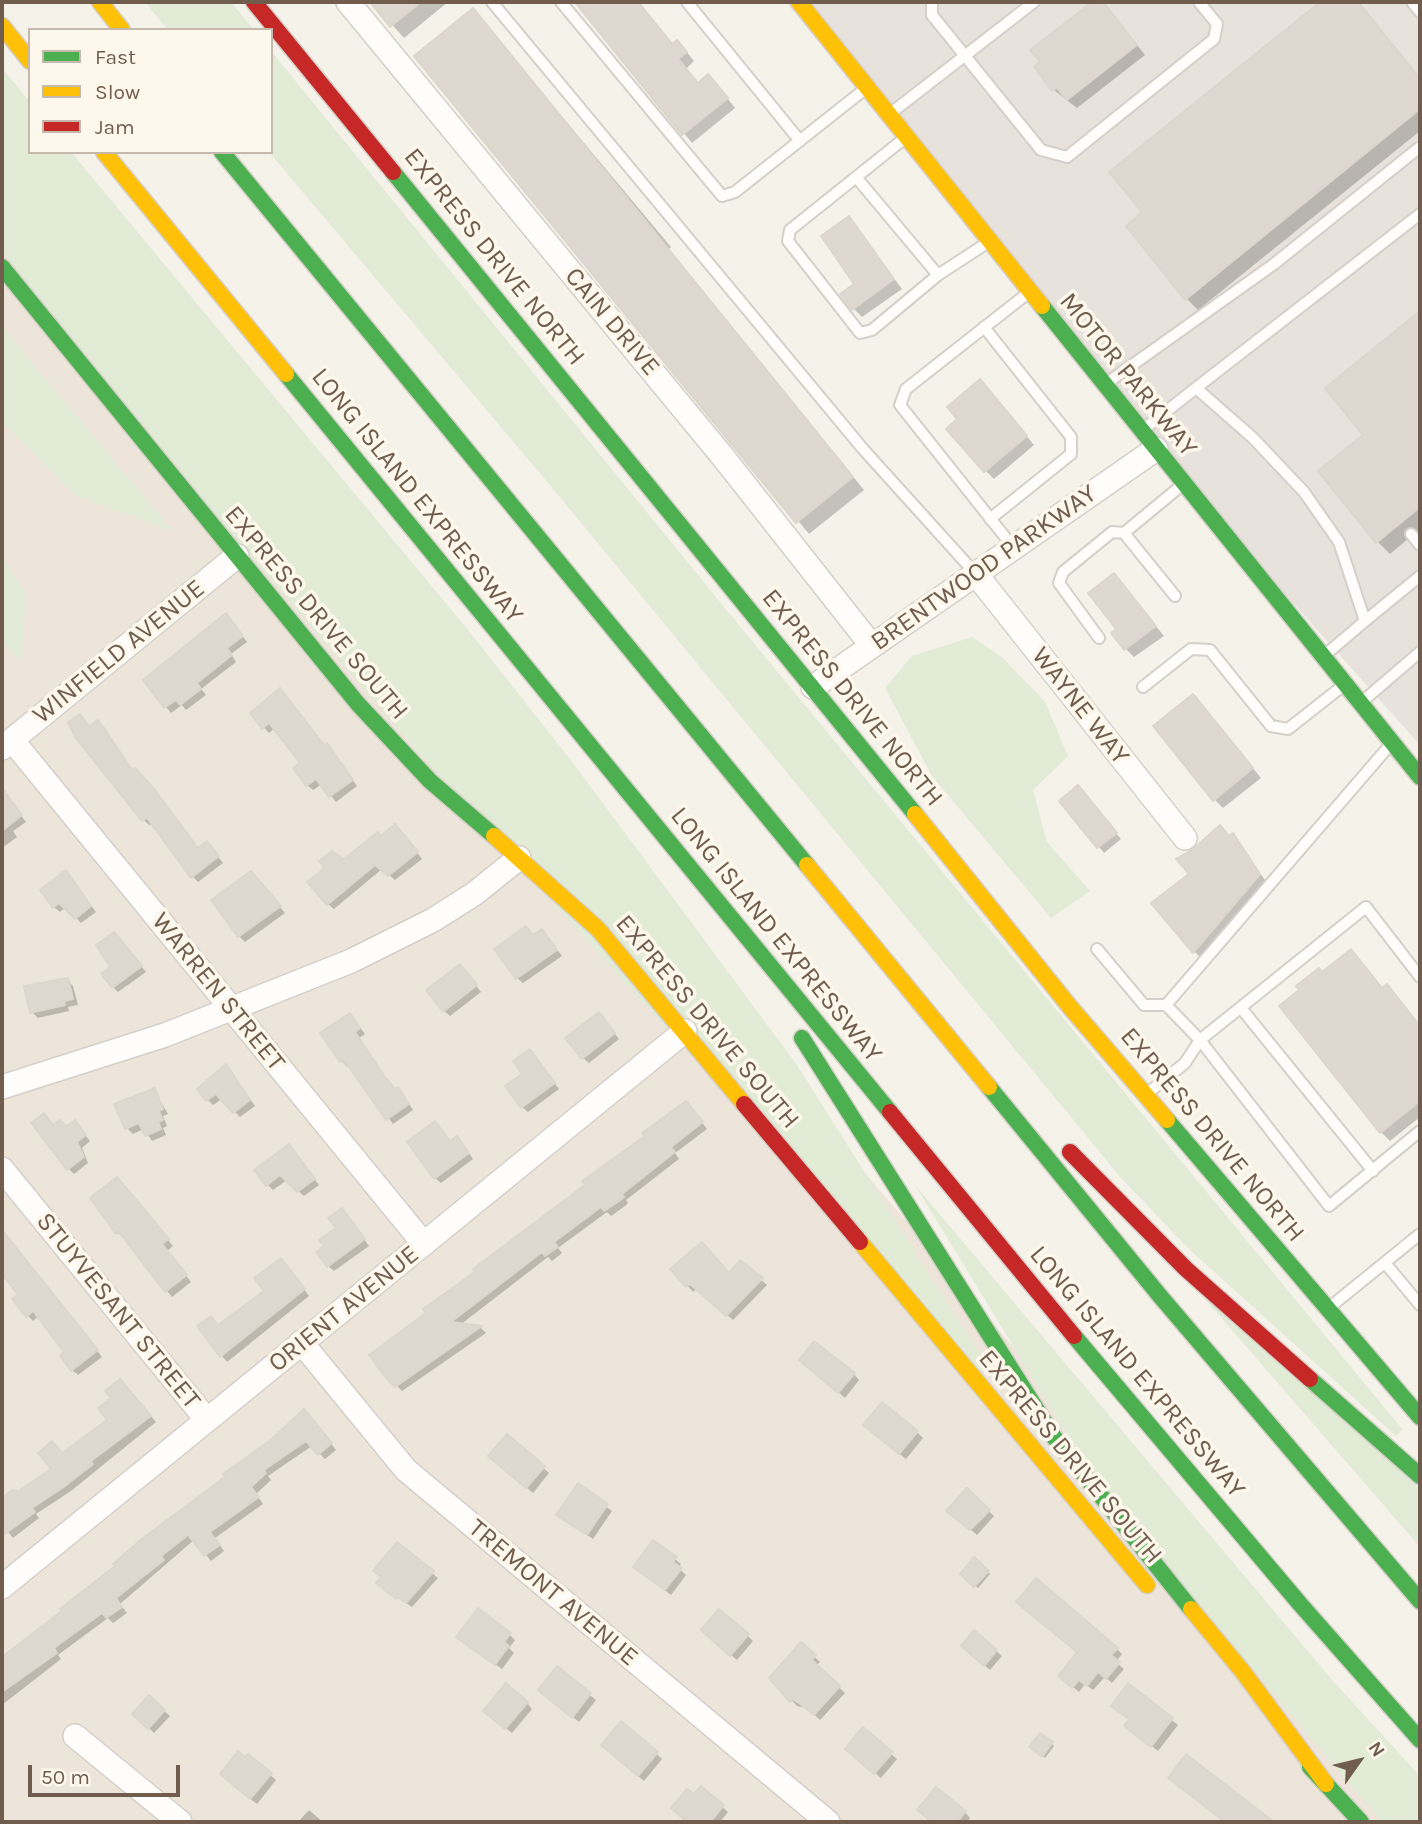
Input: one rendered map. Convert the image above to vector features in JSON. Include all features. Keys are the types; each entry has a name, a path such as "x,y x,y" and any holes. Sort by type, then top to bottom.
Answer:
{"main road":[{"path":"100,2 120,28"},
{"name":"EXPRESS DRIVE NORTH","path":"254,2 813,687 1070,1007 1420,1417"},
{"name":"MOTOR PARKWAY","path":"799,2 1420,777"},
{"path":"2,26 28,58"},
{"name":"LONG ISLAND EXPRESSWAY","path":"106,154 1089,1355 1300,1604 1420,1740"},
{"path":"224,154 738,785 1160,1296 1420,1601"},
{"name":"EXPRESS DRIVE SOUTH","path":"2,267 405,757 598,929 934,1334 1161,1601"},
{"path":"546,694 775,997"},
{"path":"738,785 1009,1085"},
{"path":"789,1019 1054,1437 1094,1491 1243,1672 1326,1784"},
{"path":"1056,1136 1186,1269 1420,1476"},
{"path":"1194,1640 1361,1822"}],"street":[{"name":"CAIN DRIVE","path":"348,2 723,457 872,646"},
{"name":"BRENTWOOD PARKWAY","path":"813,687 1156,449"},
{"name":"WINFIELD AVENUE","path":"7,744 237,556"},
{"name":"WAYNE WAY","path":"975,573 1185,838"},
{"name":"WARREN STREET","path":"7,744 233,1011 424,1244"},
{"path":"2,1087 233,1011 351,961 433,920 474,894 519,858"},
{"name":"ORIENT AVENUE","path":"2,1587 685,1031"},
{"name":"STUYVESANT STREET","path":"2,1169 207,1420"},
{"name":"TREMONT AVENUE","path":"301,1342 406,1470 828,1822"},
{"path":"75,1736 180,1822"}],"lane":[{"path":"492,2 787,359 975,573"},
{"path":"561,2 722,196 735,192 867,88"},
{"path":"687,2 800,141"},
{"path":"932,2 932,15 1041,150 1067,157 1214,39 1217,24 1199,2"},
{"path":"889,114 1034,2"},
{"path":"1412,2 1420,12"},
{"path":"906,136 790,230 788,241 860,333 872,330 938,275 990,241"},
{"path":"1105,385 1274,264 1420,147"},
{"path":"856,177 938,275"},
{"path":"1141,431 1420,214"},
{"path":"1013,547 900,405 906,389 1030,291"},
{"path":"984,327 1071,437 1071,454 990,519"},
{"path":"1196,388 1253,438 1304,492 1339,542 1365,621"},
{"path":"1099,638 1059,583 1063,572 1112,533 1124,533 1184,483"},
{"path":"1124,533 1175,596"},
{"path":"1411,534 1420,545"},
{"path":"1325,656 1420,576"},
{"path":"1143,687 1191,649 1210,650 1271,726 1288,729 1347,684"},
{"path":"1362,702 1420,652"},
{"path":"1166,1005 1393,742"},
{"path":"1146,1095 1185,1063 1199,1041 1366,907 1420,977"},
{"path":"1097,949 1144,1005 1166,1005 1199,1041 1329,1206 1420,1131"},
{"path":"1241,1008 1373,1171"},
{"path":"1328,1309 1420,1234"},
{"path":"1385,1263 1420,1305"}],"shaded area":[{"path":"786,2 1420,2 1420,745 1156,449"},
{"path":"2,162 1419,1822 2,1822"}],"green space":[{"path":"145,2 231,2 252,28 166,28"},
{"path":"273,53 742,629 1403,1430 1396,1436 1189,1249 1122,1179 554,490 271,154 273,154"},
{"path":"2,68 28,100 28,154 73,154 468,630 570,759 797,1065 987,1366 978,1372 449,788 192,487 2,251"},
{"path":"2,327 173,531 74,495 2,421"},
{"path":"2,558 26,594 21,662 2,640"},
{"path":"972,637 1003,658 1045,702 1068,756 1033,790 1047,842 1090,891 1051,918 932,776 885,688 912,656"},
{"path":"915,1185 1333,1681 1420,1776 1420,1822 1382,1822 1098,1485"},
{"path":"1198,1291 1420,1489 1420,1547"}],"building":[{"path":"370,2 421,2 390,27"},
{"path":"575,2 638,2 672,44 677,40 687,52 678,59 698,83 708,74 728,98 682,135"},
{"path":"1092,2 1103,2 1137,45 1067,100 1057,88 1052,91 1034,67 1040,62 1030,50"},
{"path":"1320,2 1358,2 1420,79 1420,109 1185,300 1126,226 1142,212 1109,172"},
{"path":"473,8 853,477 796,523 414,56"},
{"path":"849,216 894,279 852,310 840,294 854,284 821,236"},
{"path":"1420,311 1420,507 1376,543 1318,471 1363,435 1325,388"},
{"path":"980,379 1027,436 984,472 946,429 957,419 947,407"},
{"path":"1114,573 1156,626 1124,650 1111,633 1116,629 1088,593"},
{"path":"226,613 243,636 227,648 232,655 197,683 201,689 180,705 176,700 164,708 143,680"},
{"path":"280,688 324,745 327,743 353,780 329,797 316,779 306,786 293,768 300,763 269,723 262,729 250,713"},
{"path":"1193,694 1253,768 1213,801 1153,726"},
{"path":"80,714 89,726 98,720 132,770 135,768 154,789 198,848 207,841 219,856 191,878 147,818 142,821 75,737 68,722"},
{"path":"1078,785 1117,833 1097,848 1059,801"},
{"path":"2,788 22,815 2,831"},
{"path":"395,824 418,852 388,876 375,865 327,905 307,882 325,868 319,861 332,851 344,859 378,832 381,836"},
{"path":"1220,825 1229,836 1233,833 1260,874 1193,953 1151,903 1189,874 1176,859 1193,849"},
{"path":"66,870 91,906 75,919 59,903 53,908 40,890"},
{"path":"251,871 281,906 238,937 211,900"},
{"path":"526,926 533,935 542,929 557,950 516,979 494,949"},
{"path":"114,932 142,966 112,988 101,974 110,967 96,945"},
{"path":"1351,949 1382,988 1387,984 1420,1026 1420,1101 1380,1133 1279,1006 1299,990 1296,986 1319,968 1322,972"},
{"path":"460,964 477,985 443,1012 426,990"},
{"path":"68,978 73,999 64,1001 65,1005 30,1013 24,986"},
{"path":"599,1012 615,1033 582,1059 565,1038"},
{"path":"350,1013 360,1028 355,1032 385,1077 395,1089 398,1087 409,1104 386,1120 349,1067 343,1060 340,1062 320,1033"},
{"path":"530,1049 555,1083 521,1108 505,1086 522,1074 513,1061"},
{"path":"226,1064 250,1100 233,1113 216,1094 206,1101 197,1089"},
{"path":"155,1088 163,1109 159,1111 163,1120 158,1122 161,1129 145,1136 139,1123 125,1129 114,1104"},
{"path":"686,1101 703,1122 671,1147 675,1152 622,1194 624,1197 619,1201 604,1211 601,1207 554,1242 558,1247 545,1256 542,1252 451,1322 482,1326 395,1387 386,1378 369,1355 426,1313 423,1309 475,1272 473,1269 585,1185 582,1181 645,1136 642,1133"},
{"path":"44,1113 53,1125 60,1120 66,1127 75,1120 86,1135 77,1142 84,1157 67,1170 31,1123"},
{"path":"435,1121 450,1141 457,1136 469,1153 434,1179 407,1142"},
{"path":"289,1144 315,1179 297,1192 280,1175 266,1186 254,1170"},
{"path":"117,1177 169,1239 162,1244 187,1275 165,1292 119,1232 116,1234 90,1198"},
{"path":"342,1208 365,1239 327,1267 316,1252 324,1246 319,1240 336,1228 328,1218"},
{"path":"2,1230 98,1350 71,1371 60,1356 64,1352 33,1311 26,1317 12,1299 18,1295 2,1274"},
{"path":"702,1242 729,1273 740,1260 763,1278 726,1316 690,1284 686,1287 670,1269"},
{"path":"281,1258 305,1289 220,1357 197,1326 211,1316 218,1325 264,1291 254,1278"},
{"path":"814,1341 855,1373 838,1393 799,1360"},
{"path":"120,1379 151,1416 91,1461 93,1464 65,1486 32,1508 35,1512 2,1536 2,1498 12,1490 19,1491 51,1469 38,1453 52,1441 62,1453 107,1420 98,1408 111,1398 105,1391"},
{"path":"882,1402 918,1431 899,1454 863,1425"},
{"path":"304,1409 332,1443 318,1455 306,1441 264,1470 266,1473 251,1487 259,1497 210,1532 220,1545 204,1556 188,1535 161,1556 164,1560 116,1598 122,1607 106,1618 102,1613 54,1648 57,1653 2,1692 2,1657 62,1611 60,1609 115,1566 113,1564 143,1538 272,1439"},
{"path":"507,1434 545,1466 526,1488 488,1456"},
{"path":"578,1483 608,1504 587,1535 556,1515"},
{"path":"967,1488 990,1510 970,1530 946,1511"},
{"path":"653,1540 677,1557 673,1562 682,1568 665,1590 633,1567"},
{"path":"397,1542 434,1571 406,1603 398,1597 396,1599 376,1583 381,1577 373,1571"},
{"path":"974,1557 989,1571 974,1587 960,1574"},
{"path":"1036,1578 1118,1648 1111,1655 1120,1662 1106,1679 1098,1672 1087,1686 1079,1680 1072,1688 1058,1676 1077,1652 1016,1602"},
{"path":"478,1608 511,1633 504,1642 509,1646 495,1665 456,1637"},
{"path":"719,1609 749,1634 730,1656 701,1630"},
{"path":"974,1630 997,1650 984,1666 961,1646"},
{"path":"801,1642 816,1655 812,1660 840,1686 814,1715 792,1699 790,1702 769,1678"},
{"path":"557,1666 591,1693 572,1718 538,1690"},
{"path":"506,1683 528,1702 505,1729 483,1711"},
{"path":"1128,1683 1173,1718 1151,1747 1124,1726 1129,1719 1111,1706"},
{"path":"149,1695 165,1710 148,1729 132,1714"},
{"path":"621,1721 658,1752 638,1776 601,1745"},
{"path":"863,1727 893,1752 874,1774 845,1749"},
{"path":"1040,1733 1053,1742 1042,1757 1029,1747"},
{"path":"238,1751 245,1757 248,1754 272,1773 250,1799 220,1774"},
{"path":"1186,1754 1274,1822 1225,1822 1168,1778"},
{"path":"701,1786 724,1805 710,1822 687,1822 671,1808 687,1789 694,1794"},
{"path":"936,1787 966,1811 957,1822 932,1822 917,1810"}],"traffic: fast":[{"path":"224,154 807,865"},
{"path":"393,172 915,814"},
{"path":"2,267 358,704 430,781 494,836"},
{"path":"1042,306 1420,777"},
{"path":"286,374 890,1112"},
{"path":"802,1038 1054,1437 1191,1609"},
{"path":"989,1087 1160,1296 1420,1601"},
{"path":"1167,1120 1420,1417"},
{"path":"1074,1336 1300,1604 1420,1740"},
{"path":"1310,1379 1420,1476"},
{"path":"1310,1767 1361,1822"}],"traffic: slow":[{"path":"100,2 120,28"},
{"path":"799,2 1042,306"},
{"path":"2,26 28,58"},
{"path":"106,154 286,374"},
{"path":"915,814 1070,1007 1167,1120"},
{"path":"494,836 598,929 744,1104"},
{"path":"807,865 989,1087"},
{"path":"860,1242 1147,1585"},
{"path":"1191,1609 1243,1672 1326,1784"}],"traffic: jam":[{"path":"254,2 393,172"},
{"path":"744,1104 860,1242"},
{"path":"890,1112 1074,1336"},
{"path":"1070,1152 1186,1269 1310,1379"}]}
